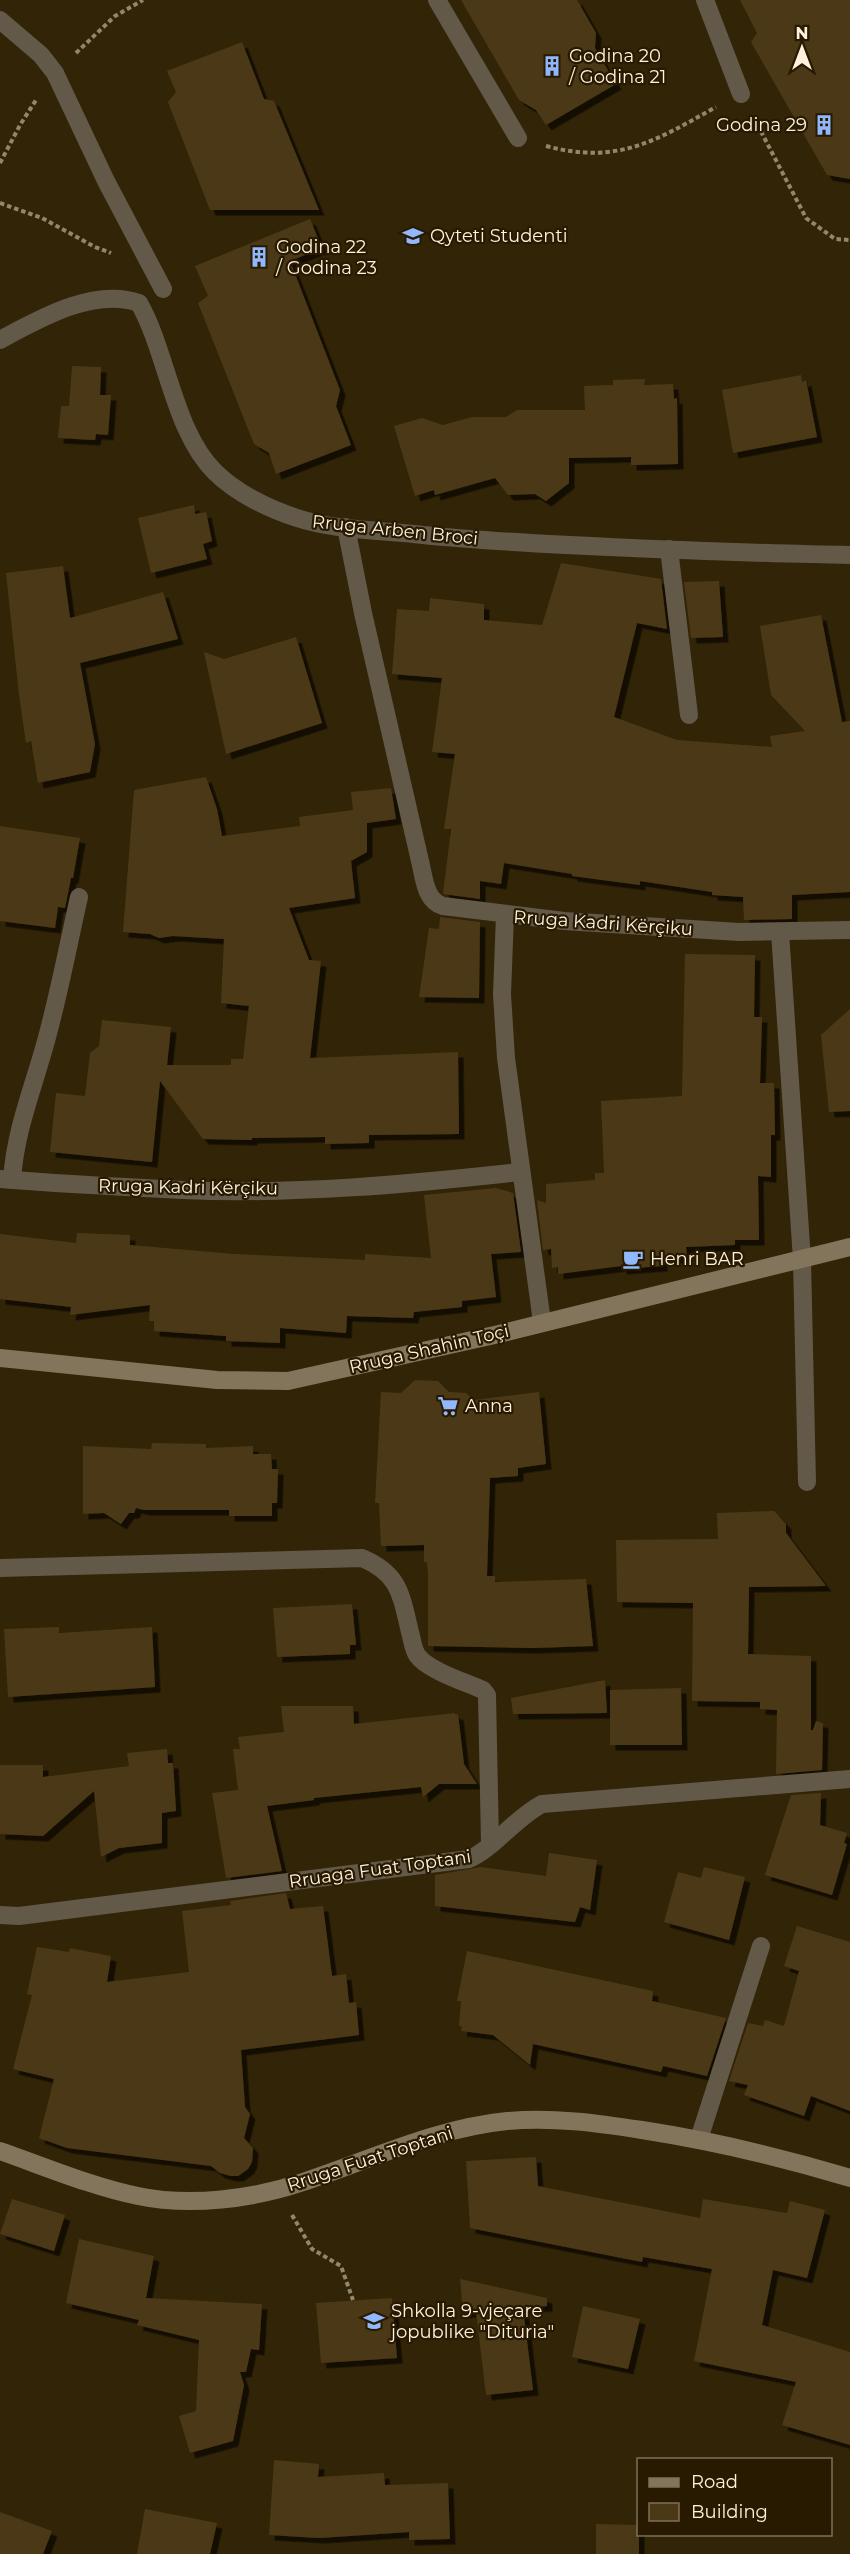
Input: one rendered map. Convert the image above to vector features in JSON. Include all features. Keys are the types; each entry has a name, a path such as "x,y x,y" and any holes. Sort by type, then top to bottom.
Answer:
{"street":[{"path":"437,0 518,138"},
{"path":"705,0 741,94"},
{"path":"0,20 41,55 55,73 106,181 163,289"},
{"name":"Rruga Arben Broci","path":"0,340 36,321 88,302 123,297 139,303 151,325 167,375 194,442 214,471 233,487 297,518 346,527 518,543 850,555"},
{"path":"346,527 363,612 428,891 434,902 439,905 505,915"},
{"path":"669,549 689,715"},
{"path":"6,1180 17,1132 46,1041 67,961 79,897"},
{"name":"Rruga Kadri Kërçiku","path":"542,1322 520,1172 503,1024 502,964 505,915 739,932 850,930"},
{"path":"780,932 802,1260 807,1482"},
{"name":"Rruga Kadri Kërçiku","path":"6,1180 157,1190 268,1190 415,1182 520,1172"},
{"name":"Rruga Shahin Toçi","path":"0,1358 217,1380 288,1381 499,1334 850,1247"},
{"path":"0,1568 362,1558 379,1565 390,1575 400,1593 416,1654 426,1664 483,1690 487,1695 490,1843"},
{"name":"Rruaga Fuat Toptani","path":"0,1915 19,1916 470,1859 482,1854 490,1843 527,1812 542,1804 850,1779"},
{"path":"699,2139 761,1946"},
{"name":"Rruga Fuat Toptani","path":"0,2151 139,2196 195,2200 248,2197 277,2190 456,2130 505,2121 560,2119 699,2139 775,2155 850,2178"}],"path":[{"path":"0,163 20,125 55,73 115,16 143,0"},
{"path":"518,138 583,153 610,153 637,148 741,94 806,218 835,239 850,240"},
{"path":"0,203 42,218 95,247 151,266"},
{"path":"290,2212 312,2249 341,2266 353,2300"}],"building":[{"name":"Godina 20 / Godina 21","path":"461,0 577,0 596,33 595,48 616,84 546,125 536,110 519,100"},
{"name":"Godina 29","path":"740,0 850,0 850,179 827,175 751,42 757,33"},
{"path":"242,42 264,99 274,101 319,210 210,210 168,102 176,92 167,71"},
{"path":"310,219 322,248 290,261 340,390 336,406 351,445 276,474 269,453 254,444 198,303 208,296 195,266"},
{"path":"72,366 101,367 100,395 111,395 108,435 96,434 95,440 58,438 61,406 69,406"},
{"path":"801,375 802,382 806,380 817,437 733,453 722,390"},
{"path":"645,379 644,385 673,384 674,399 677,398 678,464 631,465 631,457 569,458 569,483 546,501 535,494 508,495 495,478 435,495 434,490 415,496 394,426 422,418 443,425 472,417 506,417 517,410 585,410 584,386 613,385 613,380"},
{"path":"194,505 195,514 206,512 212,541 203,544 207,559 151,573 138,518"},
{"path":"561,563 661,579 667,629 637,623 614,717 677,740 772,747 770,736 805,731 771,695 760,626 821,615 842,722 850,721 850,892 792,895 792,919 744,920 743,897 712,895 712,892 640,881 640,885 572,876 572,874 504,863 501,884 480,881 480,899 443,894 451,829 444,829 455,754 432,752 442,678 392,674 397,609 429,611 430,598 484,604 484,620 542,625"},
{"path":"63,566 70,618 163,592 178,639 80,663 95,744 90,772 38,783 31,741 26,743 6,573"},
{"path":"719,581 723,637 691,638 684,582"},
{"path":"296,637 322,723 226,754 204,652 224,659"},
{"path":"206,777 217,809 222,836 300,826 299,817 353,810 351,792 391,788 396,819 367,823 367,852 351,861 355,898 289,908 309,960 321,961 310,1058 458,1052 459,1134 369,1135 369,1143 325,1144 325,1137 252,1138 252,1140 203,1139 160,1081 152,1162 50,1152 56,1093 85,1096 90,1053 99,1046 102,1020 171,1027 167,1065 231,1065 231,1059 243,1059 249,1006 221,1003 224,939 173,936 159,938 150,934 123,932 134,790"},
{"path":"0,826 80,838 65,908 58,907 55,928 0,921"},
{"path":"440,917 480,922 479,998 419,997 429,928 439,929"},
{"path":"685,954 755,955 754,1017 762,1017 760,1083 774,1083 775,1135 771,1135 771,1177 758,1176 759,1240 735,1240 735,1245 686,1247 687,1257 662,1259 662,1266 621,1269 621,1266 558,1274 558,1267 552,1268 551,1249 543,1250 537,1200 546,1203 546,1184 595,1180 595,1173 604,1173 601,1101 682,1096"},
{"path":"850,1009 850,1111 829,1112 821,1035"},
{"path":"496,1188 513,1193 521,1252 491,1254 496,1297 462,1301 462,1307 414,1312 413,1318 347,1316 346,1333 280,1328 280,1343 226,1341 226,1336 154,1331 154,1321 149,1321 150,1305 70,1315 71,1307 0,1299 0,1234 76,1243 77,1233 130,1235 130,1245 234,1254 365,1260 365,1254 431,1258 424,1195"},
{"path":"415,1380 438,1381 449,1392 466,1393 474,1400 539,1392 546,1464 518,1468 518,1476 490,1478 487,1576 495,1576 495,1582 586,1579 593,1646 533,1648 428,1646 428,1573 427,1562 424,1562 424,1545 381,1546 379,1503 375,1503 381,1392 401,1393"},
{"path":"152,1443 206,1444 206,1448 253,1446 253,1454 271,1454 272,1469 278,1469 277,1503 272,1503 272,1516 229,1516 229,1510 144,1510 136,1508 134,1513 129,1513 121,1524 104,1513 83,1514 83,1446 151,1449"},
{"path":"774,1511 786,1524 786,1533 826,1586 749,1587 748,1654 811,1656 811,1730 816,1721 823,1723 822,1770 776,1774 777,1710 760,1709 760,1702 692,1701 693,1603 617,1602 616,1540 718,1539 717,1513"},
{"path":"352,1604 356,1645 350,1645 350,1654 277,1657 273,1608"},
{"path":"59,1627 59,1633 152,1627 155,1687 8,1697 4,1629"},
{"path":"605,1680 607,1713 513,1714 511,1698"},
{"path":"681,1688 682,1745 610,1745 610,1690"},
{"path":"281,1706 353,1706 354,1724 458,1714 464,1764 477,1784 439,1784 423,1797 421,1787 314,1798 314,1800 267,1806 282,1871 226,1878 212,1793 238,1790 233,1749 240,1749 238,1737 284,1732"},
{"path":"167,1749 168,1763 173,1763 176,1811 162,1813 162,1843 119,1848 101,1857 94,1791 43,1836 0,1834 0,1765 43,1765 43,1777 129,1766 127,1753"},
{"path":"821,1793 820,1825 847,1833 844,1843 847,1844 832,1895 765,1875 791,1795"},
{"path":"549,1853 597,1860 590,1910 580,1907 575,1922 435,1906 435,1875 481,1867 546,1876"},
{"path":"704,1867 745,1877 729,1940 664,1922 678,1872 701,1878"},
{"path":"286,1893 290,1909 323,1906 332,1976 346,1974 349,2003 356,2002 359,2035 241,2050 245,2107 250,2114 244,2138 253,2148 252,2162 248,2169 238,2176 231,2176 220,2173 211,2166 67,2148 39,2138 54,2079 13,2069 32,1995 27,1994 37,1947 69,1952 70,1948 111,1956 107,1982 189,1972 182,1911 231,1905 230,1901"},
{"path":"797,1926 850,1942 850,2111 811,2096 804,2116 744,2095 748,2085 729,2081 748,2023 763,2026 765,2020 784,2026 799,1971 784,1966"},
{"path":"467,1951 653,1991 652,2001 726,2018 707,2076 663,2066 661,2072 533,2044 530,2065 493,2035 461,2031 462,2026 459,2026 461,2001 457,2001"},
{"path":"536,2157 538,2186 700,2218 703,2199 787,2213 790,2201 825,2210 807,2278 773,2270 762,2325 850,2352 850,2445 782,2425 796,2382 694,2361 712,2269 643,2257 642,2262 470,2228 466,2161"},
{"path":"12,2199 65,2215 54,2251 0,2234"},
{"path":"79,2239 154,2256 146,2298 262,2304 259,2350 251,2349 246,2372 240,2372 244,2385 233,2441 190,2453 179,2416 196,2411 199,2340 137,2325 139,2320 66,2303"},
{"path":"460,2279 547,2298 547,2306 523,2308 533,2390 486,2395 476,2311 463,2313"},
{"path":"392,2298 397,2358 321,2363 316,2303"},
{"path":"583,2306 640,2319 628,2369 572,2357"},
{"path":"274,2460 319,2464 318,2477 384,2473 385,2485 448,2483 450,2539 409,2540 409,2532 319,2538 269,2535"},
{"path":"145,2509 217,2523 210,2554 137,2554"},
{"path":"0,2512 52,2531 43,2554 0,2554"},
{"path":"596,2524 637,2525 639,2554 596,2554"}],"place":[{"name":"Godina 20 / Godina 21","path":"552,66"},
{"name":"Godina 29","path":"824,125"},
{"name":"Qyteti Studenti","path":"413,236"},
{"name":"Godina 22 / Godina 23","path":"259,257"},
{"name":"Henri BAR","path":"633,1259"},
{"name":"Anna","path":"448,1406"},
{"name":"Shkolla 9-vjeçare jopublike \"Dituria\"","path":"374,2321"}]}
